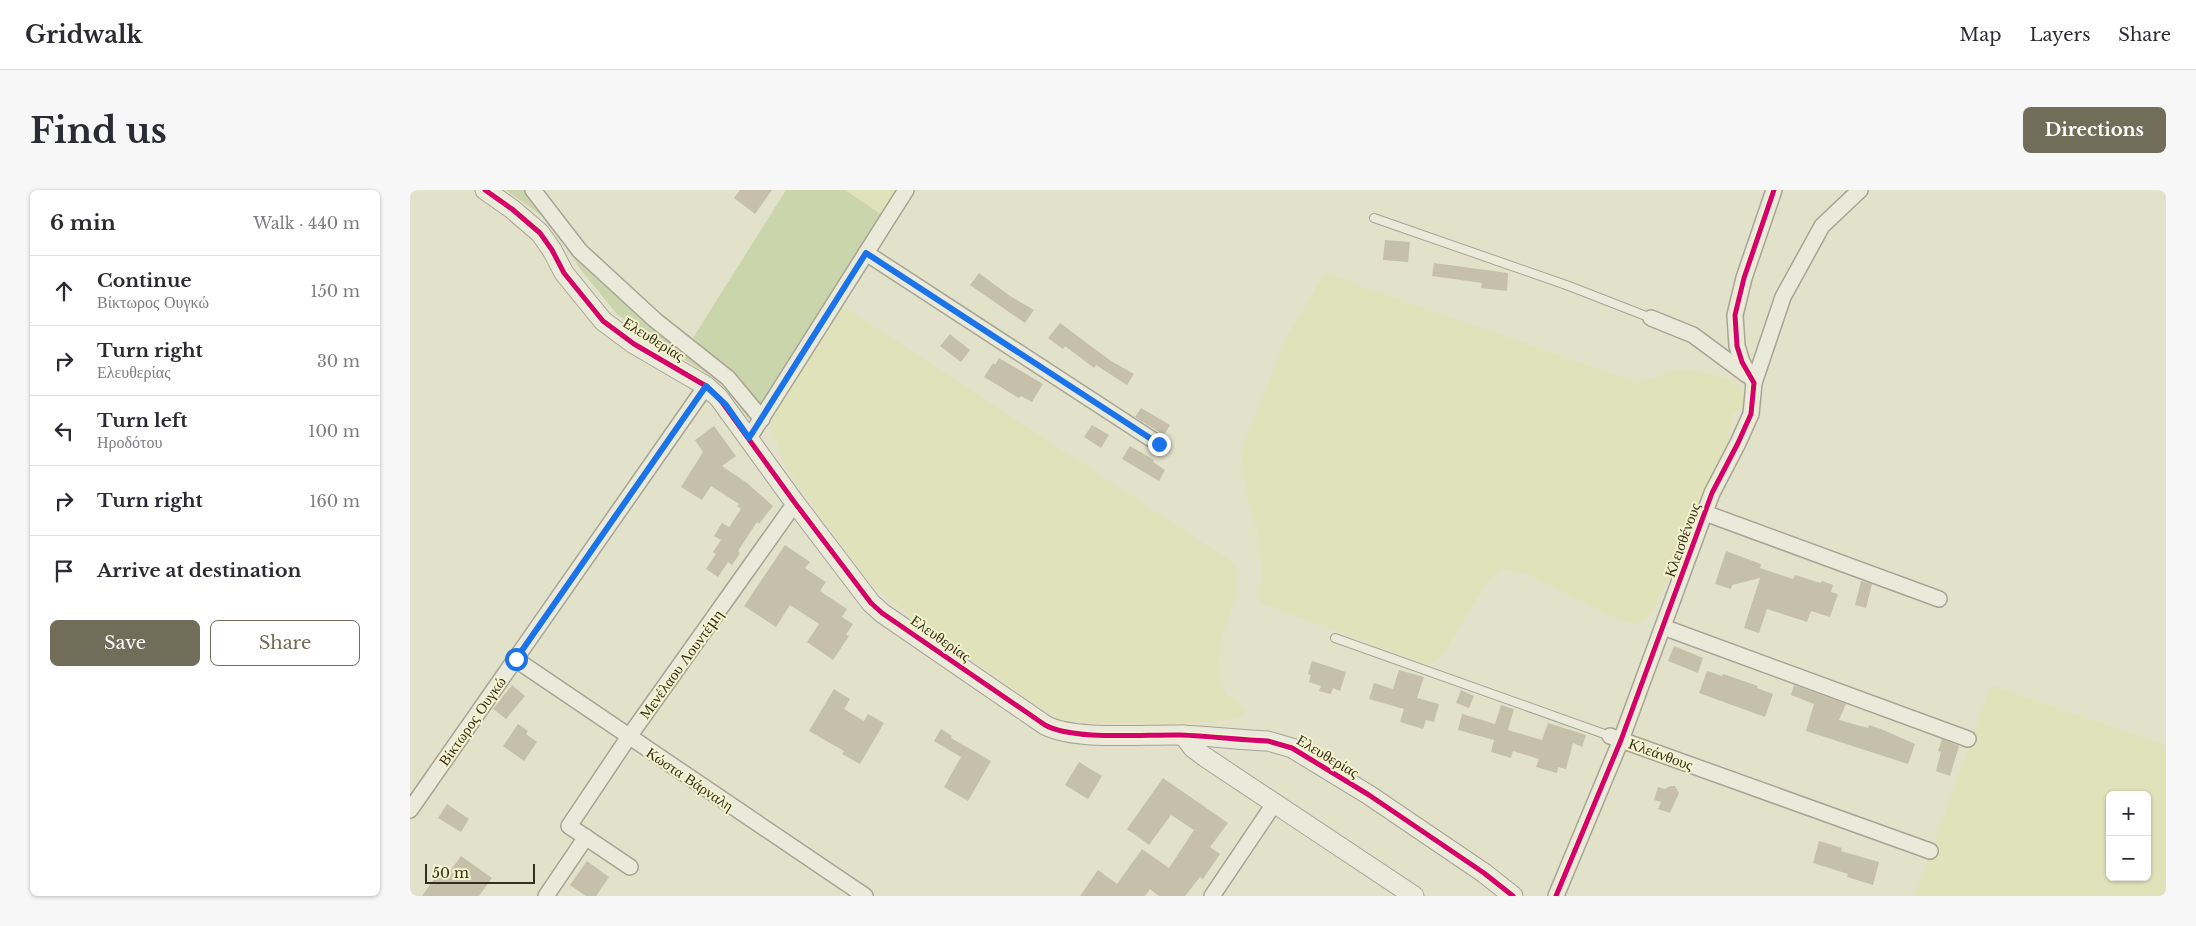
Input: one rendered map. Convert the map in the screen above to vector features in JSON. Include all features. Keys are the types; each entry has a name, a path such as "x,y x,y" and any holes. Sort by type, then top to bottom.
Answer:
{"street":[{"name":"Ελευθερίας","path":"485,190 512,209 540,234 552,250 564,273 603,321 634,344 706,386 726,405 795,503 851,578 877,609 1045,725 1053,730 1075,734 1183,735 1268,741 1292,748 1369,795 1484,873 1514,896"},
{"path":"533,190 580,251 655,320 728,378 762,419"},
{"path":"749,438 906,190"},
{"path":"1752,380 1742,362 1737,346 1735,315 1744,278 1774,190"},
{"name":"Κλεισθένους","path":"1556,896 1616,738 1663,627 1705,513 1751,414 1752,380 1783,297 1822,226 1860,190"},
{"path":"866,253 1159,444"},
{"path":"1651,318 1693,335 1752,380"},
{"name":"Βίκτωρος Ουγκώ","path":"410,810 706,386"},
{"name":"Μενέλαου Λουντέμη","path":"586,837 569,826 628,738 795,503"},
{"path":"1705,513 1939,599"},
{"path":"1663,627 1968,738"},
{"name":"Κώστα Βάρναλη","path":"516,659 628,738 865,896"},
{"path":"1183,735 1193,748 1414,896"},
{"name":"Κλεάνθους","path":"1616,738 1930,851"},
{"path":"1212,896 1274,804"},
{"path":"546,896 586,837 630,867"}],"lane":[{"path":"1374,218 1569,286 1651,318"},
{"name":"Κλεάνθους","path":"1335,638 1616,738"}],"green space":[{"path":"506,190 530,190 585,263 604,284 633,310 720,377 753,415 748,418 723,385 716,379 648,337 616,313 581,270 549,221"},
{"path":"786,190 845,190 882,215 761,407 693,338"},
{"path":"845,190 897,190 882,215"},
{"path":"1325,273 1632,381 1646,380 1673,371 1686,370 1715,375 1737,383 1741,387 1744,401 1742,407 1732,415 1727,444 1698,502 1666,584 1651,613 1636,624 1614,618 1526,574 1501,568 1487,581 1443,655 1429,665 1260,603 1258,588 1262,580 1260,542 1247,495 1241,460 1246,438 1286,339"},
{"path":"843,306 1232,562 1236,569 1236,595 1224,631 1218,668 1221,685 1227,696 1237,701 1245,710 1240,717 1215,722 1066,722 1054,717 910,616 874,586 861,571 786,467 771,428 772,419"},
{"path":"1991,685 2166,746 2166,896 1915,896"}],"building":[{"path":"740,190 772,190 755,214 734,198"},
{"path":"1385,240 1410,242 1408,262 1383,260"},
{"path":"1434,263 1508,273 1507,291 1481,288 1482,283 1432,276"},
{"path":"979,273 1010,296 1034,310 1025,323 970,285"},
{"path":"1060,323 1111,361 1134,374 1127,385 1096,365 1094,368 1065,346 1063,349 1048,338"},
{"path":"950,334 970,350 961,362 940,346"},
{"path":"999,358 1043,384 1032,402 1021,396 1019,398 984,377 993,363 995,365"},
{"path":"1141,408 1170,425 1164,435 1135,417"},
{"path":"1092,425 1109,435 1101,448 1084,437"},
{"path":"714,426 736,456 722,466 747,483 773,506 759,524 757,522 738,551 740,553 732,565 728,562 718,577 706,569 716,554 713,552 721,540 714,536 722,523 729,527 741,509 737,506 739,504 711,486 702,500 681,487 703,452 695,440"},
{"path":"1130,446 1154,460 1153,462 1165,470 1159,481 1122,459"},
{"path":"785,545 810,562 805,568 826,582 820,591 847,609 842,617 853,624 846,635 849,636 833,660 807,642 819,624 790,605 776,627 744,606"},
{"path":"1726,551 1761,564 1760,568 1793,579 1795,575 1833,585 1831,592 1838,594 1830,617 1811,611 1807,622 1767,609 1759,633 1744,628 1760,578 1732,585 1731,589 1715,584"},
{"path":"1861,581 1872,584 1866,608 1855,605"},
{"path":"1674,646 1703,658 1698,673 1668,661"},
{"path":"1312,661 1346,672 1340,691 1333,688 1331,694 1319,691 1321,686 1309,682 1311,675 1308,674"},
{"path":"1399,670 1424,677 1417,698 1439,704 1434,722 1426,720 1423,729 1400,722 1404,709 1369,699 1374,683 1393,689"},
{"path":"1707,671 1722,676 1723,674 1758,686 1757,688 1773,694 1765,717 1699,693"},
{"path":"512,685 525,696 506,719 493,709"},
{"path":"1794,685 1846,704 1839,720 1868,728 1869,725 1915,744 1908,764 1806,731 1814,704 1791,695"},
{"path":"834,689 850,699 844,709 864,721 868,714 884,723 860,764 842,754 844,751 809,731"},
{"path":"1461,690 1474,696 1469,708 1456,703"},
{"path":"1501,705 1514,709 1508,730 1542,740 1548,723 1586,735 1582,747 1573,743 1566,769 1558,767 1557,773 1536,767 1539,759 1513,751 1511,758 1491,752 1494,740 1458,730 1462,714 1495,724"},
{"path":"518,724 528,731 526,734 537,742 524,761 503,746"},
{"path":"941,729 952,736 951,738 991,761 968,801 944,787 961,757 934,741"},
{"path":"1942,739 1959,746 1950,776 1936,771 1941,752 1938,751"},
{"path":"1079,762 1102,776 1088,799 1065,785"},
{"path":"1163,778 1228,823 1210,847 1220,854 1203,879 1200,877 1185,896 1159,896 1150,889 1145,896 1080,896 1098,870 1117,884 1142,849 1169,868 1194,830 1171,815 1149,845 1127,829"},
{"path":"1675,786 1679,793 1670,813 1658,809 1661,802 1654,800 1658,787 1665,789"},
{"path":"447,804 469,819 461,832 438,818"},
{"path":"1819,841 1842,848 1841,851 1879,862 1873,885 1847,877 1848,874 1813,863"},
{"path":"461,856 492,878 479,896 422,896 441,869 448,874"},
{"path":"587,861 609,877 596,896 586,896 570,885"}],"cycle path":[{"path":"485,190 512,209 540,233 552,250 564,273 603,321 634,344 706,386 719,398 871,603 882,613 1045,725 1058,730 1091,735 1192,736 1268,741 1292,748 1369,795 1484,873 1513,896"},
{"path":"1556,896 1621,740 1712,493 1751,414 1754,383 1742,362 1737,346 1735,315 1744,278 1774,190"}],"route":[{"path":"516,659 706,386 726,405 749,438 866,253 1159,444"}]}
